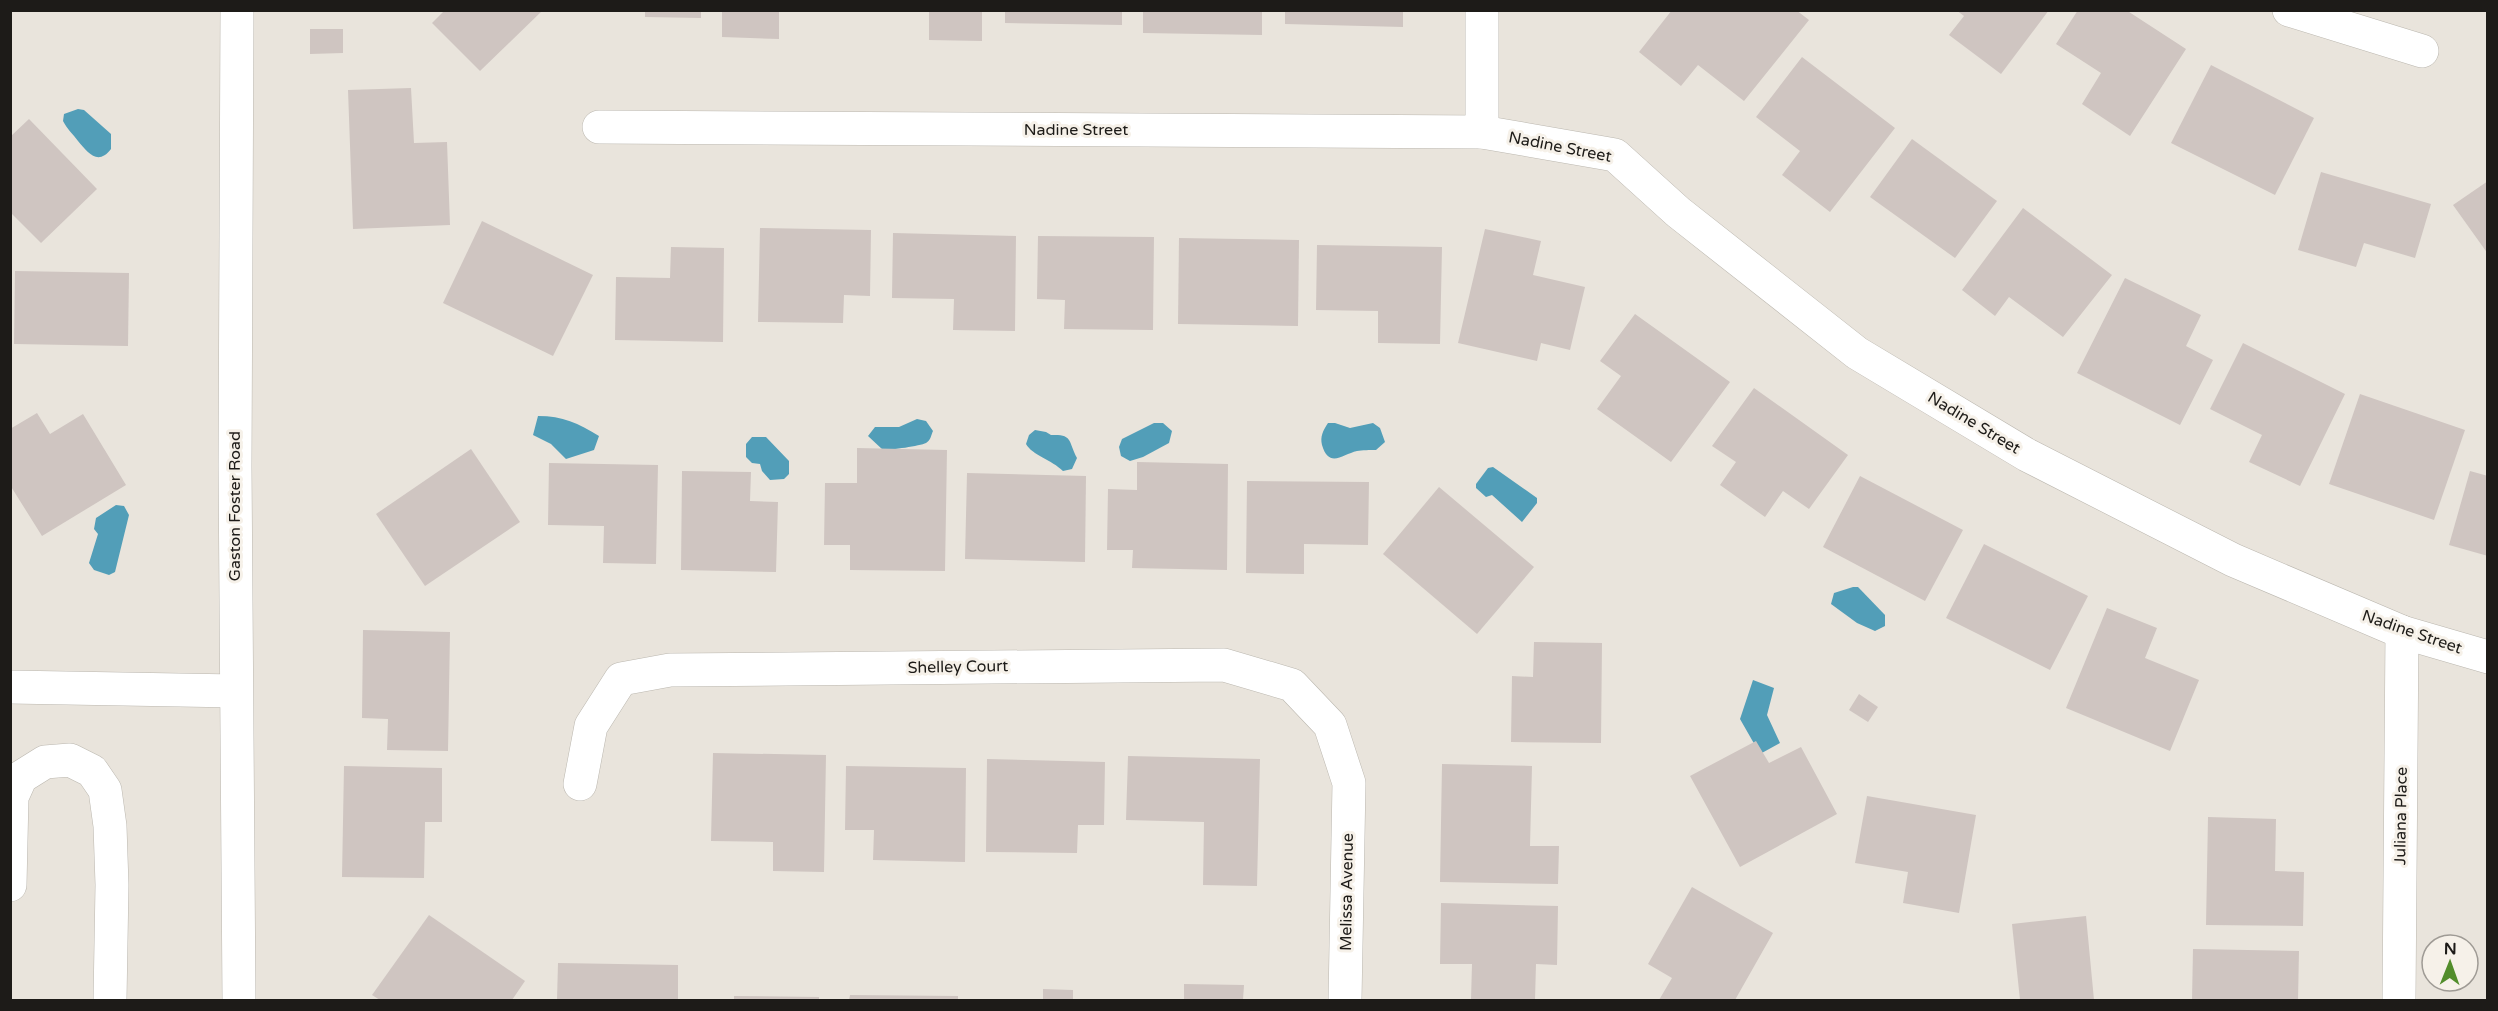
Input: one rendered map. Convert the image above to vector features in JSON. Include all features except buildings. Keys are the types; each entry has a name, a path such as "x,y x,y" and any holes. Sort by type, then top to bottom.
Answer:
{"street":[{"name":"Gaston Foster Road","path":"237,10 235,454 239,1000"},
{"path":"1482,10 1482,132"},
{"path":"2289,10 2422,51"},
{"name":"Nadine Street","path":"599,127 1482,132 1615,155 1678,212 1857,353 2038,461 2233,560 2402,632 2487,657"},
{"name":"Juliana Place","path":"2399,1000 2402,632"},
{"name":"Shelley Court","path":"580,784 591,726 621,679 670,670 1213,665 1224,665 1292,685 1330,725 1349,783"},
{"path":"10,687 236,690"},
{"path":"10,885 12,797 21,777 45,762 70,759 92,771 105,790 110,826 112,885 110,1000"},
{"name":"Melissa Avenue","path":"1345,1000 1349,783"}],"water":[{"path":"78,109 84,110 111,134 111,149 102,157 89,153 63,121 64,114"},
{"path":"538,416 570,421 599,436 594,450 566,459 551,444 533,435"},
{"path":"917,419 926,421 933,431 926,443 883,450 868,436 875,427 899,427"},
{"path":"1154,423 1163,423 1172,431 1169,443 1143,457 1130,461 1121,456 1119,447 1122,439"},
{"path":"1328,423 1350,428 1373,423 1380,428 1385,442 1376,450 1357,451 1332,458 1325,452 1321,442 1322,434"},
{"path":"1035,430 1067,437 1077,458 1072,469 1063,471 1029,448 1026,444 1029,435"},
{"path":"752,437 766,437 789,461 789,474 784,479 770,480 762,471 760,464 752,463 746,457 746,444"},
{"path":"1493,467 1537,498 1537,503 1522,522 1492,495 1486,497 1476,488 1476,484 1488,468"},
{"path":"116,505 124,506 129,515 115,572 109,575 94,570 89,563 98,534 94,529 96,518"},
{"path":"1858,587 1885,615 1885,626 1875,631 1857,623 1831,604 1834,593"},
{"path":"1753,680 1774,688 1767,715 1780,743 1760,754 1740,719"}]}
